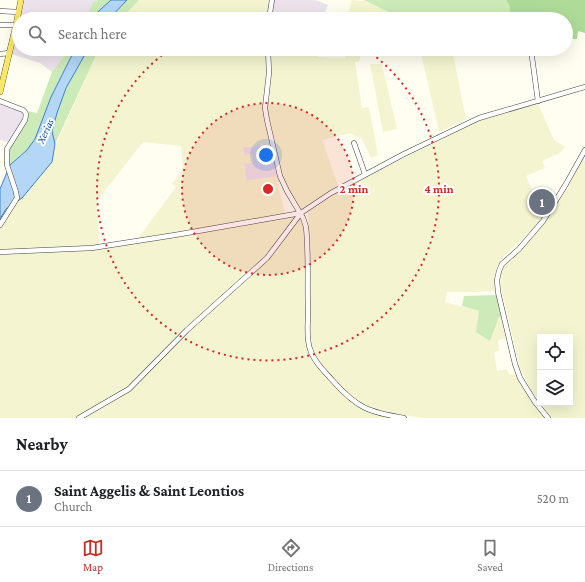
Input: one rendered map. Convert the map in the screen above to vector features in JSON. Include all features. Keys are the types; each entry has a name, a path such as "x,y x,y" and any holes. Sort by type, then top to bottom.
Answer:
{"main road":[{"path":"18,12 21,0"},
{"path":"0,92 12,41"}],"street":[{"path":"270,12 272,0"},
{"path":"0,11 18,12"},
{"path":"0,25 12,25"},
{"path":"0,54 9,53"},
{"path":"268,56 269,73 265,108 266,120 280,176 305,221 307,330 309,346 313,356 324,372 347,397 360,406 375,412 404,418"},
{"path":"532,57 538,101"},
{"path":"79,418 129,389 188,330 267,258 301,213 331,193 365,174 479,118 585,87"},
{"path":"0,101 23,110 26,112 26,115 25,120 7,149 7,165 17,198 0,224"},
{"path":"354,144 365,174"},
{"path":"548,418 526,389 515,364 498,292 497,280 502,264 524,243 543,220 566,184 585,150"},
{"path":"0,252 92,248 301,213"}],"shaded area":[{"path":"20,0 98,0 93,2 88,12 17,12"},
{"path":"272,0 315,0 328,5 325,12 270,12"},
{"path":"12,35 12,54 8,53"},
{"path":"18,56 64,56 52,72 40,63"},
{"path":"0,101 23,110 26,115 11,143 0,140"},
{"path":"273,145 280,176 246,181 244,164 252,154 244,155 243,147"}],"green space":[{"path":"98,0 111,0 98,12 88,12 93,2"},
{"path":"127,0 139,0 128,12 116,12"},
{"path":"139,0 272,0 270,12 128,12"},
{"path":"352,0 365,1 388,12 348,12"},
{"path":"364,0 506,0 510,7 510,12 388,12"},
{"path":"506,0 585,0 585,33 578,31 577,39 573,39 573,12 510,12 510,7"},
{"path":"64,56 72,56 51,97 35,139 27,150 20,155 8,174 4,164 7,149 25,120 23,110 37,113 52,72"},
{"path":"84,56 96,56 55,144 52,131 66,88"},
{"path":"96,56 318,56 345,58 345,56 360,56 359,62 355,62 362,108 369,107 378,155 371,158 362,139 350,133 322,140 339,188 301,213 305,222 310,349 324,372 360,406 404,418 0,418 0,225 54,149","holes":["143,142 181,146 183,170 172,184 176,187 136,241 99,247 97,201","273,145 280,176 246,181 244,164 253,163 253,154 244,155 243,147","282,180 301,213 286,216 277,182"]},
{"path":"422,56 453,56 466,119 439,132"},
{"path":"370,64 382,64 397,129 383,132"},
{"path":"538,104 554,140 565,147 560,153 542,161 545,168 526,176 543,216 533,229 505,255 497,266 494,278 495,291 447,292 445,302 479,311 490,341 499,317 501,317 506,338 498,340 499,351 494,352 497,371 507,369 509,375 516,373 519,381 531,400 545,418 421,418 379,410 358,403 349,397 324,368 311,349 309,343 310,263 308,212 349,185 475,123 488,117"},
{"path":"582,159 585,161 585,418 551,418 543,406 573,406 573,334 537,334 537,398 530,388 520,368 499,279 504,265 544,222 569,186"},
{"path":"497,295 501,317 499,317 490,341 476,332 479,311 462,306 464,296"}],"water":[{"path":"111,0 127,0 116,12 98,12"},
{"name":"Xerias","path":"72,56 84,56 66,88 57,113 52,131 55,144 52,162 22,198 6,209 0,219 0,189 10,165 27,150 35,139 51,97"}],"place":[{"name":"Saint Aggelis & Saint Leontios","path":"542,202"}]}
